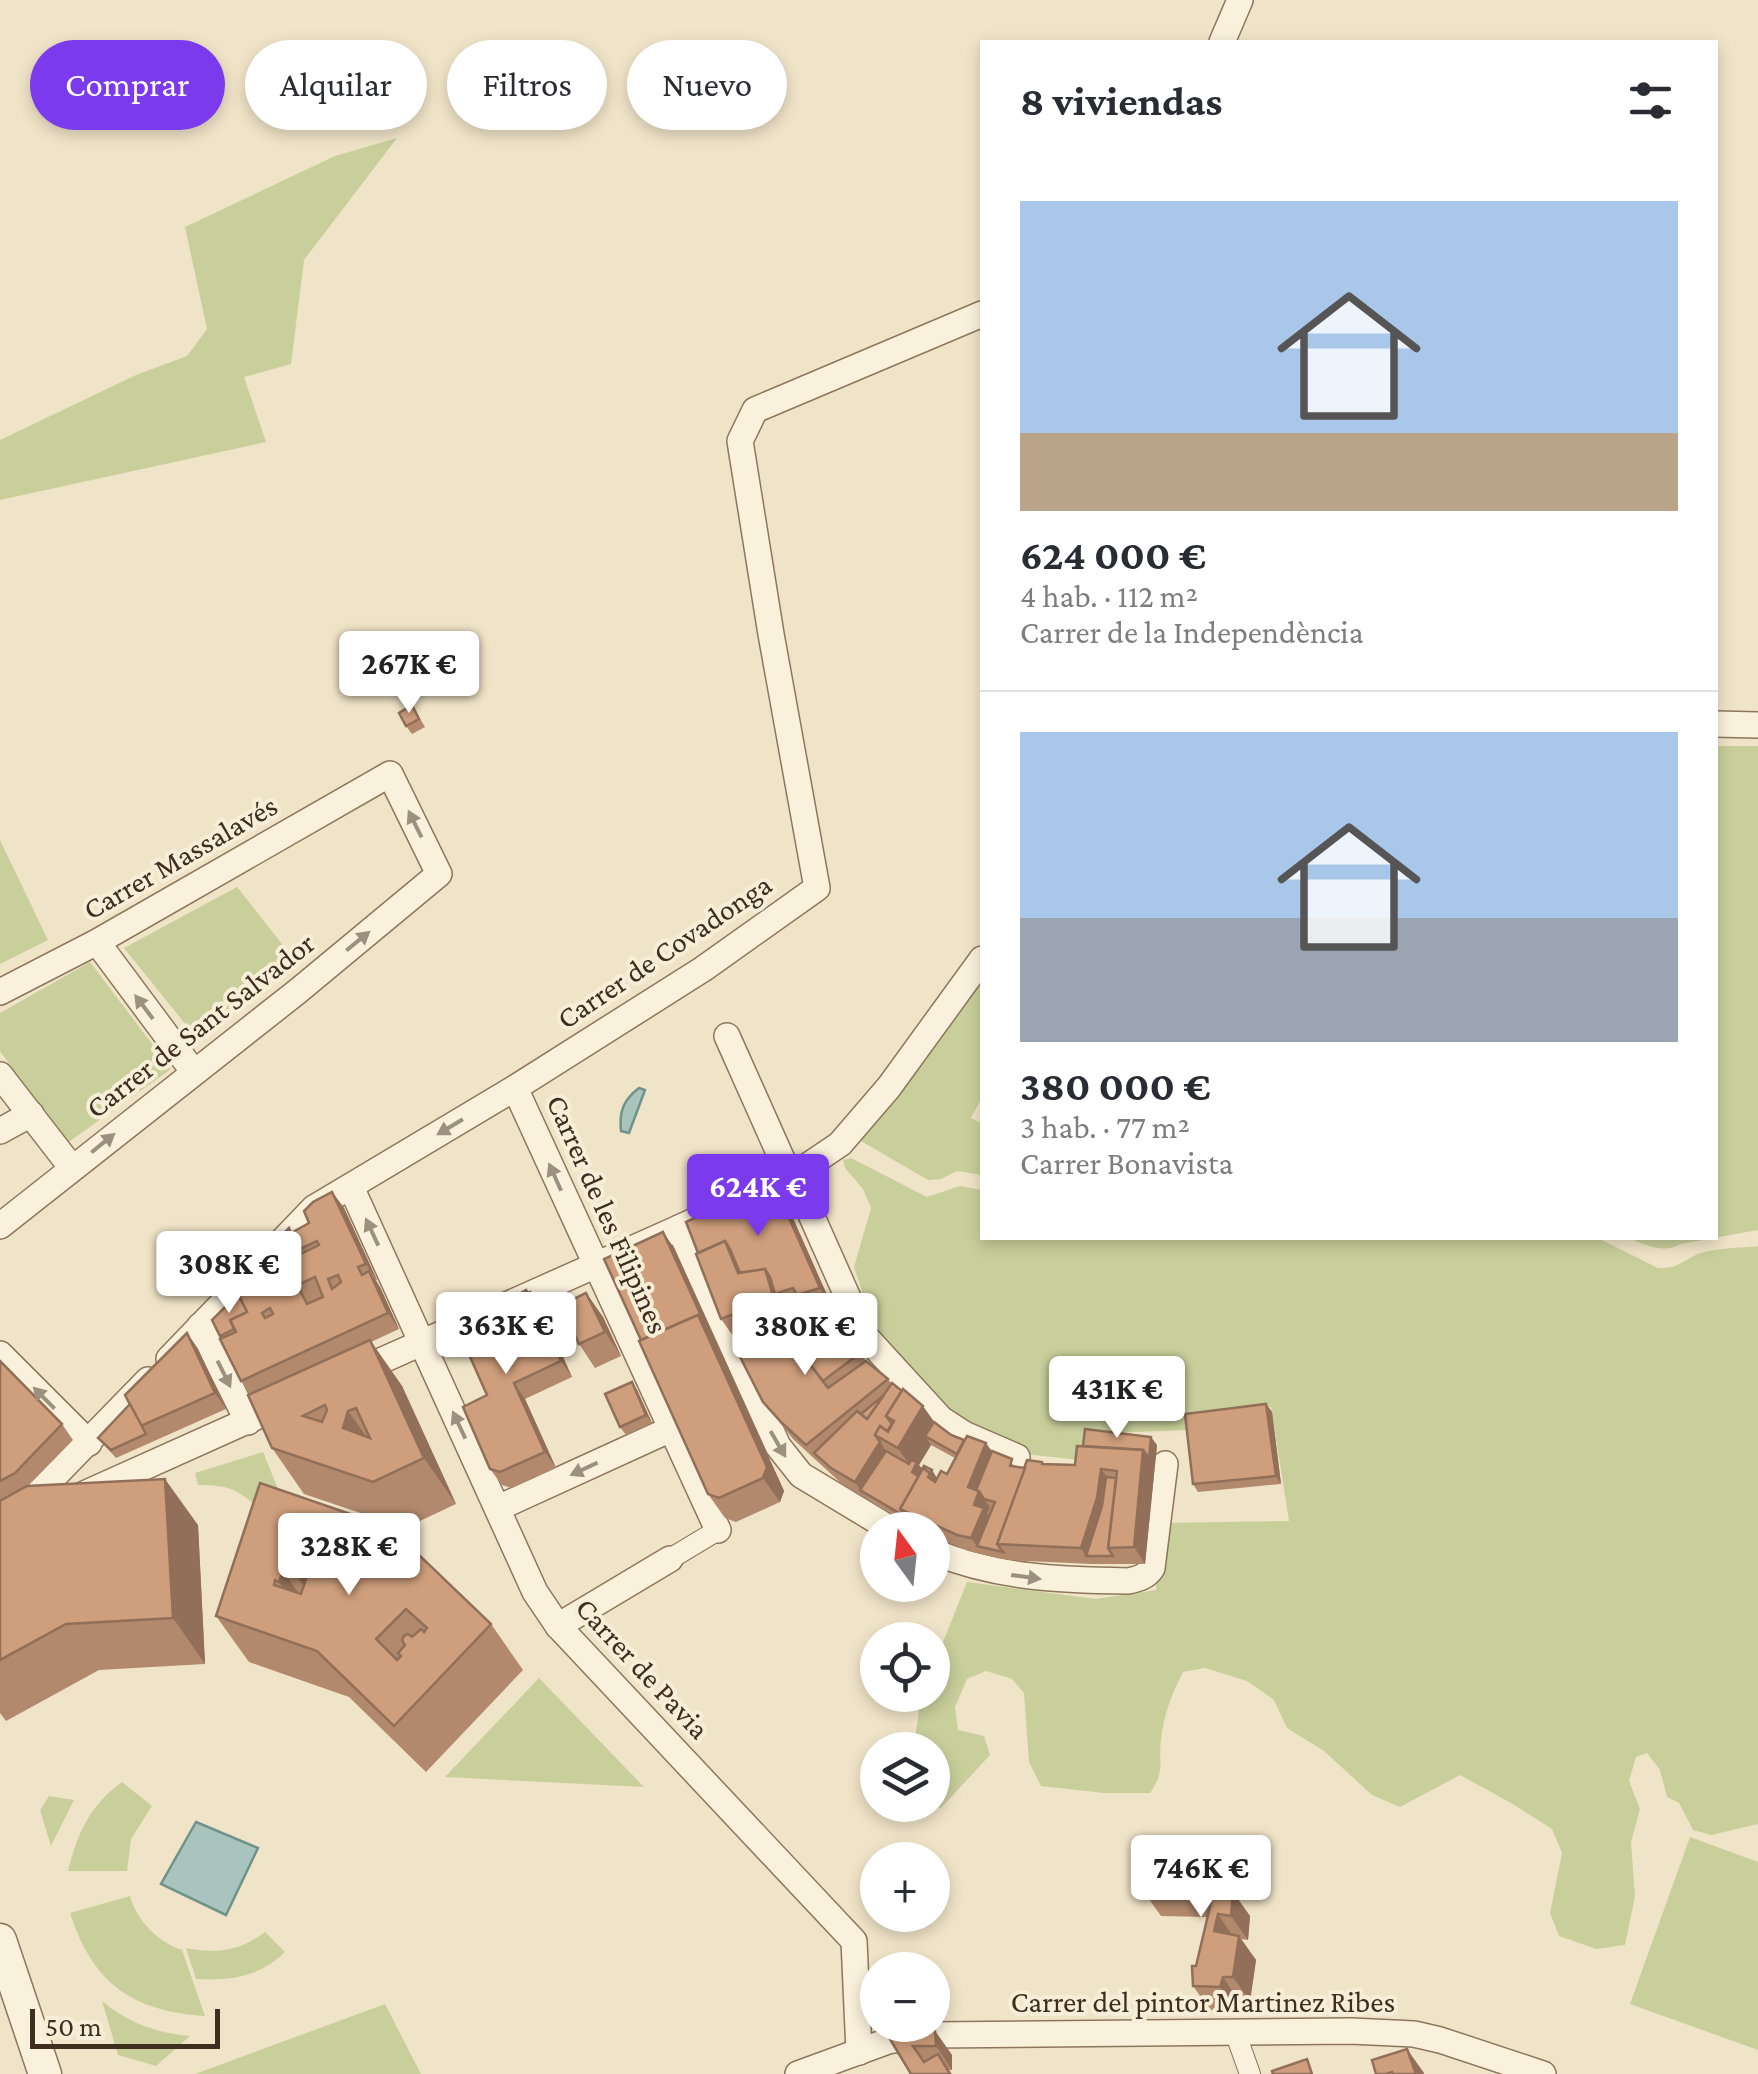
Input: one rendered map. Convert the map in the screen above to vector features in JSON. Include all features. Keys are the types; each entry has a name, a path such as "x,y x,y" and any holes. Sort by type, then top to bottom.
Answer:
{"street":[{"path":"1223,40 1240,0"},
{"name":"Carrer de Covadonga","path":"0,1532 314,1208 703,969 817,888 740,441 755,410 980,315"},
{"path":"1718,724 1758,724"},
{"name":"Carrer de Sant Salvador","path":"0,1226 439,874 390,774"},
{"name":"Carrer Massalavés","path":"0,992 97,942 390,774"},
{"path":"97,942 193,1072"},
{"path":"339,1379 800,1171 840,1144 888,1087 980,961"},
{"path":"727,1036 864,1336 942,1419 964,1434 1017,1456"},
{"path":"0,1075 72,1168"},
{"name":"Carrer de les Filipines","path":"515,1088 718,1530"},
{"path":"0,1131 31,1114"},
{"name":"Carrer de Pavia","path":"351,1186 535,1592 558,1626 854,1941 859,2052"},
{"path":"680,1228 778,1446 802,1474 863,1512"},
{"path":"200,1326 248,1422"},
{"path":"0,1354 88,1443"},
{"path":"0,1532 306,1395"},
{"path":"498,1508 671,1429"},
{"path":"950,1557 972,1566 1039,1579 1128,1581 1148,1574 1152,1568 1165,1464"},
{"path":"558,1626 718,1530"},
{"path":"0,1941 45,2074"},
{"name":"Carrer del pintor Martinez Ribes","path":"806,2073 888,2041 930,2035 1351,2031 1414,2034 1543,2074"},
{"path":"1235,2032 1250,2074"}],"green space":[{"path":"397,138 304,260 291,364 244,377 266,442 0,500 0,440 136,375 187,356 207,329 185,227 335,156"},
{"path":"1718,746 1758,746 1758,1230 1718,1237"},
{"path":"0,840 48,940 0,964"},
{"path":"237,887 297,963 199,1041 124,948"},
{"path":"90,962 171,1069 66,1144 0,1051 0,1013"},
{"path":"980,983 980,1101 971,1118 980,1123 980,1175 957,1171 928,1180 861,1141"},
{"path":"851,1158 927,1197 960,1186 980,1190 980,1240 1602,1240 1658,1268 1675,1266 1704,1252 1758,1246 1758,1824 1711,1835 1693,1830 1679,1803 1667,1797 1660,1770 1647,1753 1636,1757 1629,1781 1640,1809 1631,1842 1635,1896 1625,1945 1596,1949 1559,1936 1550,1913 1562,1853 1552,1829 1460,1775 1400,1807 1372,1795 1324,1751 1287,1728 1274,1700 1247,1681 1205,1668 1183,1672 1175,1689 1162,1731 1160,1773 1150,1793 1041,1786 1029,1762 1024,1693 1012,1679 986,1671 967,1679 955,1707 958,1730 984,1736 990,1755 950,1798 950,1732 916,1732 919,1712 950,1712 950,1624 967,1582 1096,1599 1156,1590 1159,1523 1289,1521 1271,1407 1187,1418 1186,1430 1087,1434 1079,1460 1025,1454 965,1430 902,1369 872,1321 854,1267 871,1208 863,1189 843,1160"},
{"path":"1634,1240 1703,1240 1668,1248"},
{"path":"263,1452 285,1506 264,1512 234,1491 198,1485 195,1473"},
{"path":"539,1678 644,1787 445,1777"},
{"path":"122,1782 152,1806 131,1839 127,1871 68,1871 86,1821 101,1800"},
{"path":"49,1796 74,1800 51,1846 40,1810"},
{"path":"1690,1837 1758,1862 1758,2050 1630,2004"},
{"path":"130,1896 150,1929 182,1950 205,2016 156,2008 136,2000 104,1975 91,1958 70,1913"},
{"path":"265,1932 285,1952 265,1967 244,1976 196,1979 186,1948 227,1949"},
{"path":"102,2001 143,2026 190,2036 156,2066 118,2055"},
{"path":"385,2004 421,2074 195,2074"}],"water":[{"path":"639,1088 645,1090 629,1133 621,1131 623,1107"},
{"path":"196,1822 258,1848 226,1915 161,1884"}],"building":[{"path":"412,705 419,719 406,726 399,713"},
{"path":"773,1182 820,1288 797,1295 793,1288 775,1294 765,1269 740,1273 725,1241 698,1253 686,1222"},
{"path":"332,1192 366,1264 358,1267 362,1275 369,1271 388,1313 241,1381 220,1339 236,1332 230,1320 247,1312 233,1285 289,1228 291,1233 309,1223 304,1211","holes":["317,1241 319,1245 282,1263 276,1250 286,1244 292,1253","338,1275 341,1282 332,1289 328,1279","315,1277 323,1297 307,1304 297,1285"]},
{"path":"663,1232 704,1322 698,1315 641,1340 604,1259"},
{"path":"725,1241 738,1273 765,1269 774,1299 721,1319 696,1254"},
{"path":"526,1290 561,1361 514,1383 545,1452 500,1472 490,1469 463,1407 487,1395 455,1323 517,1298"},
{"path":"586,1293 605,1332 579,1344 561,1305"},
{"path":"238,1294 247,1312 230,1320 234,1329 220,1336 212,1320"},
{"path":"829,1310 841,1337 838,1335 806,1359 828,1388 866,1361 888,1379 806,1445 763,1402 736,1349"},
{"path":"698,1315 767,1467 763,1478 719,1498 708,1494 639,1341"},
{"path":"187,1333 215,1393 141,1426 125,1395"},
{"path":"838,1335 860,1353 823,1381 806,1359"},
{"path":"370,1340 424,1458 373,1482 272,1448 248,1395","holes":["325,1405 322,1422 303,1416","356,1408 370,1438 343,1428 348,1411"]},
{"path":"0,1361 62,1424 15,1473 0,1481"},
{"path":"632,1382 646,1415 620,1427 605,1394"},
{"path":"892,1383 902,1391 886,1416 892,1424 887,1431 880,1426 875,1435 880,1442 855,1482 814,1453 857,1411 867,1419"},
{"path":"903,1389 923,1406 898,1448 875,1435 880,1426 888,1432 894,1421 886,1416"},
{"path":"884,1395 867,1419 861,1414"},
{"path":"130,1404 146,1434 111,1450 98,1438"},
{"path":"1266,1404 1276,1476 1193,1484 1185,1414"},
{"path":"934,1422 964,1440 957,1454 925,1436"},
{"path":"1085,1429 1151,1437 1149,1458 1143,1450 1083,1446"},
{"path":"967,1436 986,1443 968,1487 979,1491 974,1505 984,1508 971,1538 950,1532 950,1512 900,1509 923,1468 935,1482 941,1471 947,1474"},
{"path":"1077,1446 1143,1450 1134,1547 1108,1548 1117,1471 1101,1469 1097,1498 1081,1548 997,1544 1027,1460 1075,1465"},
{"path":"886,1451 909,1464 911,1460 917,1462 912,1472 918,1476 924,1466 932,1470 930,1473 923,1468 900,1509 902,1512 860,1490"},
{"path":"992,1451 1012,1459 1010,1466 1025,1468 997,1544 1003,1552 977,1546 995,1502 984,1499 976,1490"},
{"path":"1106,1477 1116,1478 1108,1548 1113,1556 1086,1556 1102,1506"},
{"path":"165,1479 173,1618 66,1624 0,1660 0,1501 27,1486"},
{"path":"260,1483 391,1528 491,1624 394,1726 317,1651 216,1616","holes":["288,1544 315,1552 301,1594 274,1585 283,1571 291,1568 286,1561","406,1609 427,1628 412,1637 404,1636 405,1645 397,1660 376,1639"]},
{"path":"1196,1864 1214,1865 1213,1892 1233,1892 1231,1916 1218,1914 1214,1931 1239,1936 1233,1977 1223,1977 1220,1987 1193,1986 1192,1966 1196,1966 1213,1894 1144,1892 1144,1869 1179,1865 1179,1873 1196,1873"},
{"path":"892,2042 936,2042 936,2046 913,2046 924,2062 938,2054 950,2074 911,2074"},
{"path":"1407,2049 1416,2074 1376,2074 1372,2060"},
{"path":"1307,2059 1312,2074 1273,2074 1272,2071"}]}
